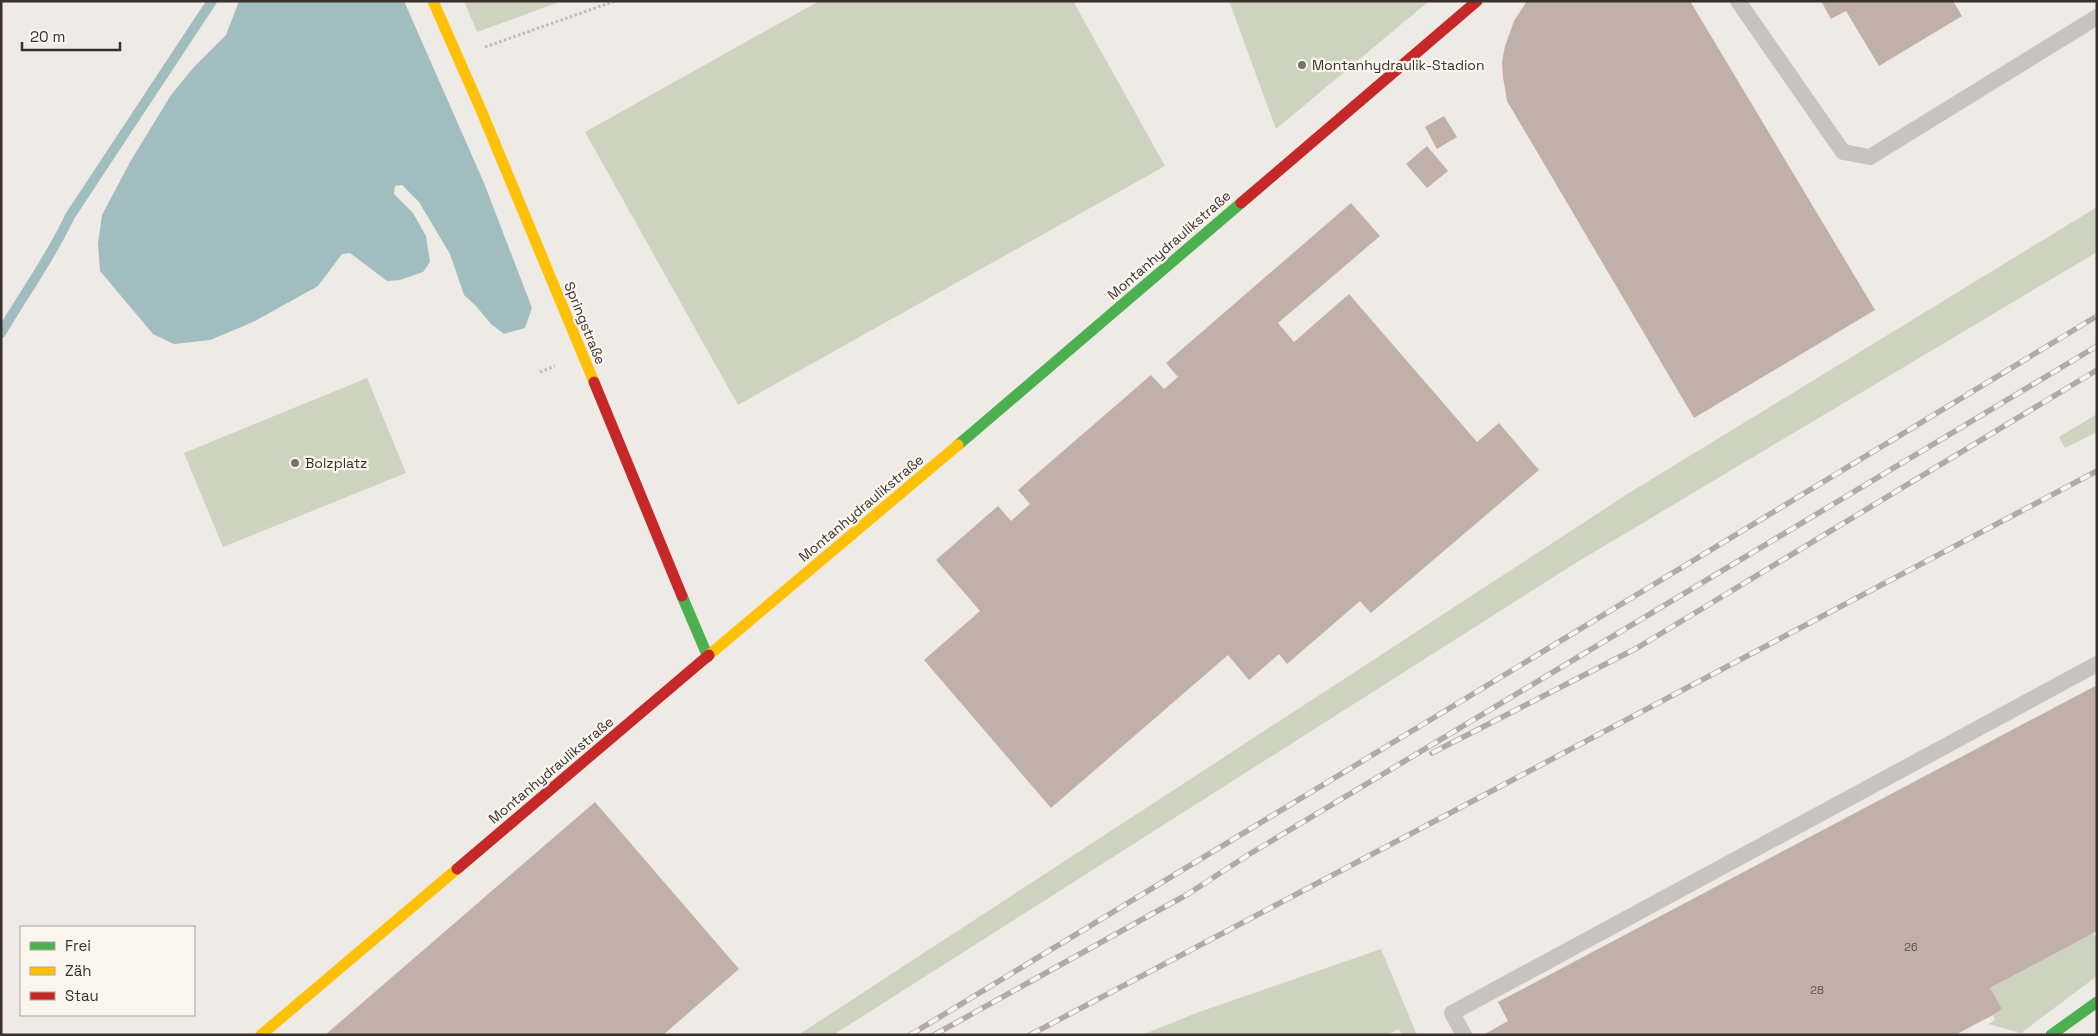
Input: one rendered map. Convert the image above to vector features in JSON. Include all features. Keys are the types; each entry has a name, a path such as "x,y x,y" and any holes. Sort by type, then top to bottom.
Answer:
{"street":[{"name":"Springstraße","path":"433,1 456,58 487,123 592,382 708,657"},
{"name":"Montanhydraulikstraße","path":"261,1035 708,657 1477,1"},
{"path":"2051,1035 2097,1002"}],"lane":[{"path":"1738,1 1843,152 1870,157 2097,17"},
{"path":"1464,1035 1452,1013 2097,664"}],"path":[{"path":"456,58 615,1"}],"green space":[{"path":"464,1 562,1 477,32"},
{"path":"819,1 1073,1 1165,166 738,405 585,132"},
{"name":"Montanhydraulik-Stadion","path":"1229,1 1429,1 1276,129"},
{"path":"2097,207 2097,252 1574,564 833,1035 798,1035 1629,493"},
{"name":"Bolzplatz","path":"367,378 406,473 223,547 184,453"},
{"path":"2097,414 2097,432 2065,448 2059,437"},
{"path":"2093,933 2097,939 2097,976 2021,1033 1988,1024 1995,1020 1993,1015 2002,1009 1990,988"},
{"path":"1381,949 1417,1035 1402,1035 1399,1029 1386,1035 1142,1035 1199,1012"}],"water":[{"path":"239,1 404,1 484,183 532,308 525,328 504,334 491,324 464,295 450,254 419,202 402,185 395,186 394,194 413,213 426,236 430,262 423,272 400,280 387,281 350,253 342,254 318,286 253,322 210,340 174,344 153,334 100,271 98,244 102,215 130,162 171,95 194,67 226,35"}],"building":[{"path":"1527,1 1690,1 1875,310 1694,418 1507,101 1502,62 1505,46 1514,21"},
{"path":"1821,1 1953,1 1962,16 1879,66 1846,11 1831,19"},
{"path":"1444,116 1457,137 1437,149 1425,127"},
{"path":"1427,146 1448,171 1427,188 1406,164"},
{"path":"1351,203 1380,236 1278,323 1294,342 1349,294 1477,442 1499,423 1539,470 1371,613 1360,601 1287,664 1279,654 1249,680 1228,655 1051,808 924,660 980,611 936,560 998,506 1011,521 1030,504 1018,490 1151,375 1164,389 1178,377 1166,363"},
{"path":"2097,685 2097,931 1990,988 2002,1009 1993,1015 1955,1035 1483,1035 1508,1021 1498,1002"},
{"path":"595,802 739,969 663,1035 325,1035"}],"waterway":[{"path":"1,333 46,261 70,216 212,1"}],"railway":[{"path":"910,1035 2097,316"},
{"path":"934,1035 1188,894 1248,855 2097,346"},
{"path":"1432,753 1637,648 2097,370"},
{"path":"1030,1035 2097,471"}],"traffic: fast":[{"path":"958,445 1241,203"},
{"path":"682,596 708,657"},
{"path":"2051,1035 2097,1002"}],"traffic: slow":[{"path":"433,1 481,110 594,382"},
{"path":"709,655 958,445"},
{"path":"261,1035 457,869"}],"traffic: jam":[{"path":"1241,203 1477,1"},
{"path":"594,382 682,596"},
{"path":"457,869 709,655"}],"place":[{"name":"Montanhydraulik-Stadion","path":"1302,65"},
{"name":"Bolzplatz","path":"295,463"}]}
